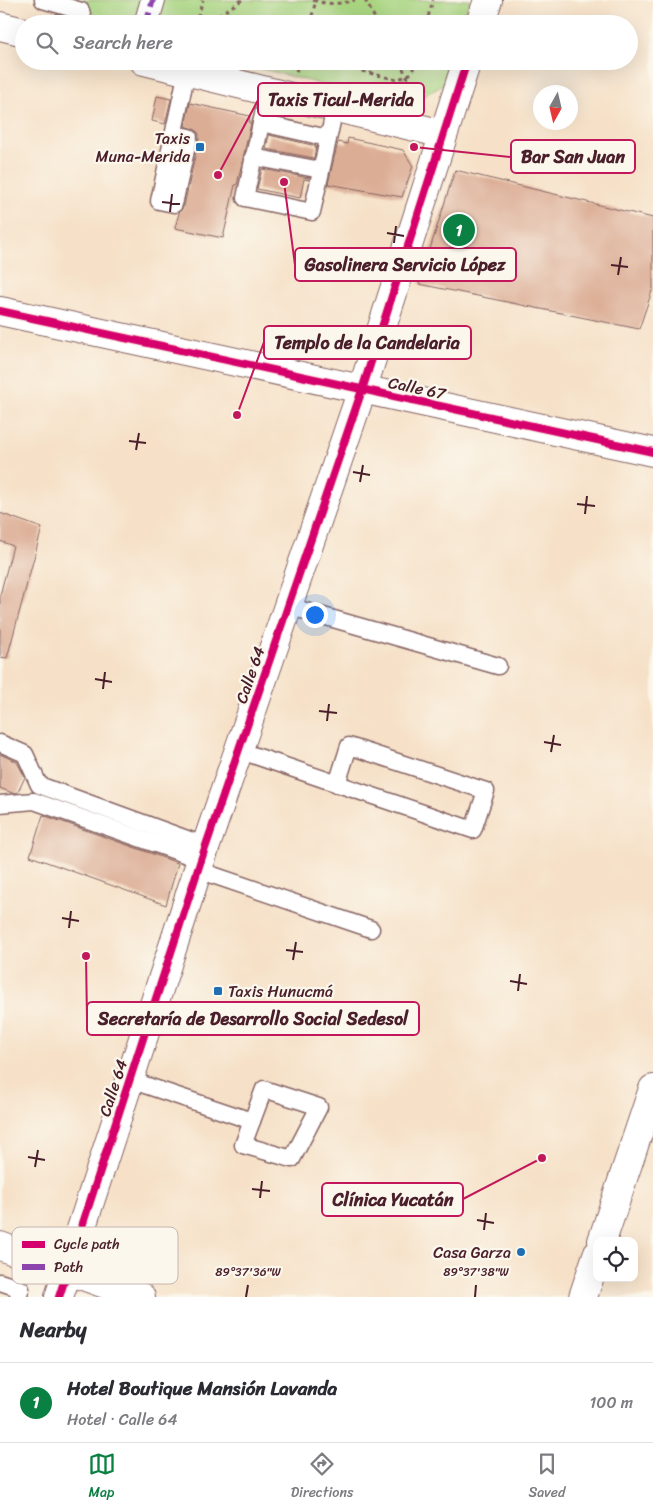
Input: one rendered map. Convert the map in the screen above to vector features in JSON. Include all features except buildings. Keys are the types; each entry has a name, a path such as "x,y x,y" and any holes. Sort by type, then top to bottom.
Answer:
{"street":[{"path":"149,15 153,0"},
{"path":"483,15 488,0"},
{"path":"183,70 443,134"},
{"name":"Calle 64","path":"82,1227 201,859 362,390 465,70"},
{"name":"Calle 67","path":"0,311 653,452"},
{"path":"603,1237 653,1089"},
{"path":"0,1246 12,1250"},
{"path":"583,1297 593,1267"},
{"name":"Calle 64","path":"59,1297 64,1284"},
{"path":"104,1284 141,1297"}],"lane":[{"path":"43,0 81,11 82,15"},
{"path":"174,134 187,71"},
{"path":"268,91 245,198 312,212 335,108"},
{"path":"261,123 328,138"},
{"path":"254,157 321,170"},
{"path":"288,606 498,666"},
{"path":"0,743 25,754 39,785 201,859 371,929"},
{"path":"238,750 337,784 473,830 486,791 349,746 337,784"},
{"path":"0,804 34,801 201,859"},
{"path":"130,1080 252,1121"},
{"path":"264,1089 319,1107 292,1159 243,1145 252,1121 264,1089"},
{"path":"0,1282 21,1289 18,1297"}],"path":[{"path":"199,15 203,0"},
{"path":"219,15 242,0"},
{"path":"312,15 315,0 323,3 344,4 355,0"},
{"path":"364,0 373,15"},
{"path":"429,15 433,0"},
{"path":"288,70 296,72 297,70"},
{"path":"358,70 397,80 412,73 413,70"},
{"path":"403,70 416,94"},
{"path":"405,100 437,83"}],"green space":[{"path":"60,0 470,0 465,15 80,15"},
{"path":"266,70 447,70 443,85 406,106"}],"marked path":[{"path":"149,15 153,0"}],"cycle path":[{"path":"82,1227 201,860 362,390 464,70"},
{"path":"0,311 653,452"},
{"path":"59,1297 63,1284"}],"place":[{"name":"Taxis Muna-Merida","path":"200,147"},
{"name":"Bar San Juan","path":"414,147"},
{"name":"Taxis Ticul-Merida","path":"218,175"},
{"name":"Gasolinera Servicio López","path":"284,182"},
{"name":"Hotel Boutique Mansión Lavanda","path":"459,230"},
{"name":"Templo de la Candelaria","path":"237,415"},
{"name":"Secretaría de Desarrollo Social Sedesol","path":"86,956"},
{"name":"Taxis Hunucmá","path":"218,991"},
{"name":"Clínica Yucatán","path":"542,1158"},
{"name":"Casa Garza","path":"521,1252"}]}
